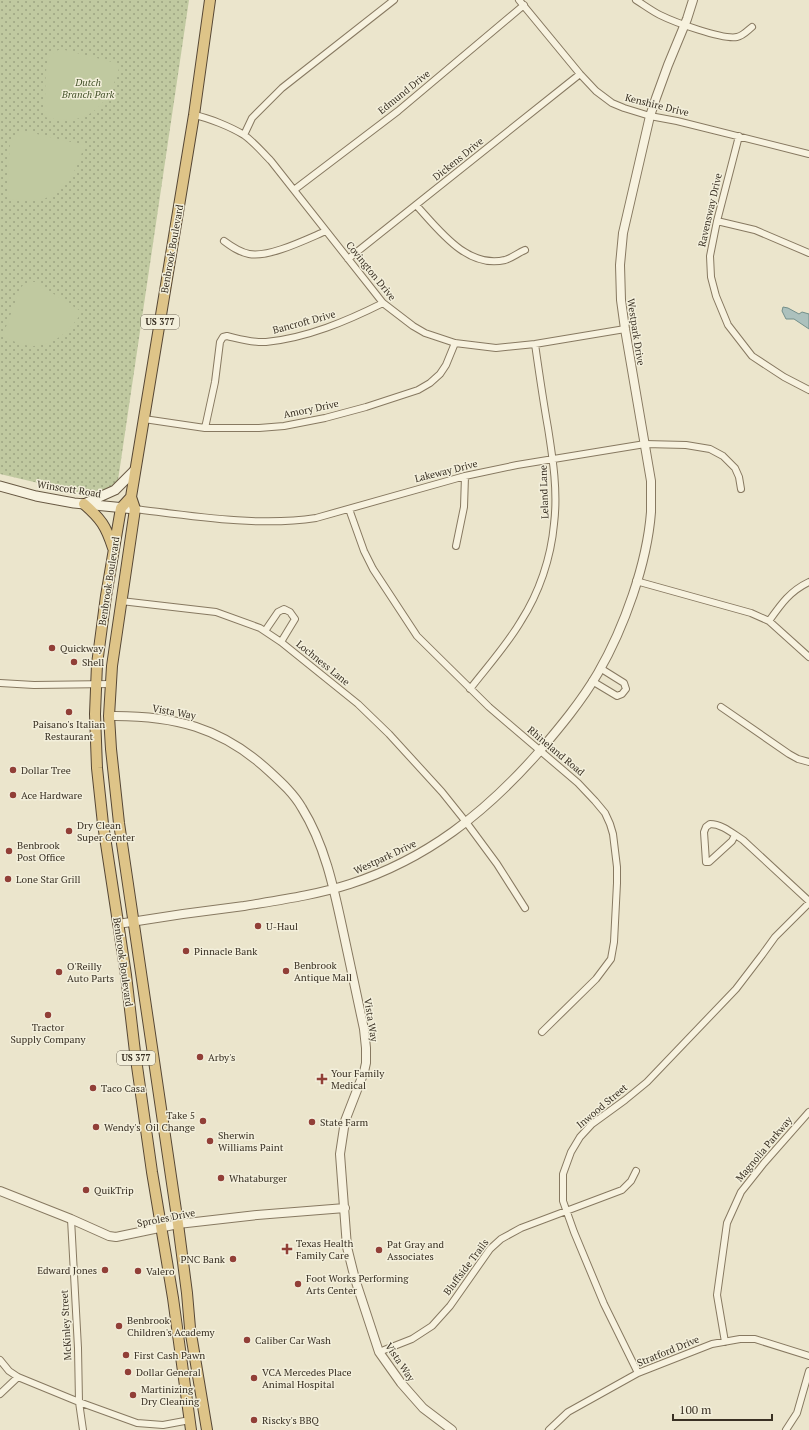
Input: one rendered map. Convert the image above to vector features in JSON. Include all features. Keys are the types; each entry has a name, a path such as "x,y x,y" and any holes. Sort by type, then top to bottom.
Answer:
{"highway":[{"name":"Benbrook Boulevard","path":"207,1430 190,1328 178,1224 119,823 109,716 112,666 135,510 131,497 194,115 210,0"},
{"path":"121,508 131,497"},
{"path":"84,504 105,526 113,549"},
{"name":"Benbrook Boulevard","path":"121,508 113,549 98,651 95,714 97,768 103,824 151,1165 162,1229 190,1425"}],"main road":[{"path":"84,504 115,490 135,470"},
{"name":"Winscott Road","path":"0,486 36,496 84,504 135,510"}],"street":[{"path":"244,135 252,118 282,88 394,0"},
{"path":"636,0 660,15 709,32 729,37 737,37 752,27"},
{"name":"Westpark Drive","path":"118,924 299,898 335,889 366,878 406,860 446,838 466,822 520,772 568,716 592,681 618,633 644,554 651,511 651,481 621,300 620,265 623,233 650,116 693,0"},
{"name":"Kenshire Drive","path":"522,3 580,74 596,91 612,103 650,116 739,136 809,154"},
{"name":"Edmund Drive","path":"294,190 398,111 522,3"},
{"name":"Dickens Drive","path":"348,259 580,74"},
{"name":"Covington Drive","path":"194,115 201,116 244,135 271,161 383,303 413,326 435,337 455,343 496,348 535,344 625,329"},
{"name":"Ravensway Drive","path":"739,136 717,221 710,256 711,277 716,296 728,325 752,356 784,377 809,390"},
{"path":"416,206 451,243 461,251 478,258 491,261 504,260 525,250"},
{"path":"717,221 755,230 809,253"},
{"path":"224,241 242,252 256,255 282,249 326,231"},
{"name":"Bancroft Drive","path":"205,428 215,382 220,342 224,337 227,336 255,342 266,342 292,337 330,327 355,318 383,303"},
{"name":"Amory Drive","path":"144,418 205,428 259,428 284,426 325,418 418,390 430,384 440,374 446,365 455,343"},
{"name":"Leland Lane","path":"470,688 509,640 521,621 531,604 549,554 554,524 556,493 553,460 535,344"},
{"name":"Lakeway Drive","path":"135,510 191,516 287,522 316,518 465,476 517,465 645,444 686,445 710,449 723,456 735,468 739,477 741,489"},
{"path":"456,546 464,507 465,476"},
{"name":"Rhineland Road","path":"349,509 364,551 373,569 417,636 470,688 578,783 605,813 610,824 613,834 617,868 614,942 611,959 596,979 542,1032"},
{"path":"636,581 751,613 769,621 809,657"},
{"path":"769,621 781,603 792,592 798,587 809,582"},
{"name":"Lochness Lane","path":"121,601 216,612 238,619 265,631 281,642 358,704 389,734 442,792 466,822 497,864 525,908"},
{"path":"265,631 278,612 284,609 290,612 295,619 281,642"},
{"path":"592,681 617,696 622,694 626,689 624,683 600,668"},
{"path":"0,683 34,685 111,684"},
{"path":"721,707 789,754 798,759 809,762"},
{"name":"Vista Way","path":"109,716 155,718 186,723 218,734 242,748 286,786 303,809 319,844 335,889 364,1029 366,1048 364,1072 347,1116 342,1136 340,1154 341,1181 349,1256 355,1280 379,1352 401,1384 423,1408 452,1430"},
{"path":"735,835 732,841 709,862 706,862 704,832 706,827 710,824 718,824 743,840 809,902"},
{"name":"Inwood Street","path":"638,1373 604,1304 574,1232 563,1201 564,1174 571,1152 580,1137 592,1124 647,1082 736,989 775,937 809,902"},
{"name":"Magnolia Parkway","path":"725,1342 717,1295 728,1223 741,1192 764,1163 809,1112"},
{"name":"Bluffside Trails","path":"379,1352 412,1339 432,1326 450,1306 490,1249 501,1238 521,1228 622,1190 631,1181 636,1171"},
{"name":"Sproles Drive","path":"0,1191 71,1219 109,1236 116,1237 162,1229 178,1224 257,1215 345,1208"},
{"name":"McKinley Street","path":"71,1219 78,1348 79,1402 83,1430"},
{"name":"Stratford Drive","path":"549,1430 568,1412 638,1373 712,1344 740,1339 755,1339 809,1356"},
{"path":"0,1360 18,1377 136,1424 190,1425"},
{"path":"786,1430 797,1413 809,1371"},
{"path":"0,1394 18,1377"}],"green space":[{"name":"Dutch Branch Park","path":"0,0 189,0 117,487 105,492 81,493 0,474"},
{"path":"61,49 120,64 111,91 104,102 85,116 74,119 60,120 45,117 47,63 52,54"},
{"path":"24,131 84,145 80,159 67,183 48,197 37,200 23,201 8,198 10,144 11,140 16,134"},
{"path":"30,282 35,282 82,312 75,323 57,339 37,346 15,342 3,335 20,289 23,285"}],"shaded area":[{"path":"783,307 799,314 802,312 809,314 809,329 794,319 786,319 782,311"}],"place":[{"name":"Quickway","path":"52,648"},
{"name":"Shell","path":"74,662"},
{"name":"Paisano's Italian Restaurant","path":"69,712"},
{"name":"Dollar Tree","path":"13,770"},
{"name":"Ace Hardware","path":"13,795"},
{"name":"Dry Clean Super Center","path":"69,831"},
{"name":"Benbrook Post Office","path":"9,851"},
{"name":"Lone Star Grill","path":"8,879"},
{"name":"U-Haul","path":"258,926"},
{"name":"Pinnacle Bank","path":"186,951"},
{"name":"Benbrook Antique Mall","path":"286,971"},
{"name":"O'Reilly Auto Parts","path":"59,972"},
{"name":"Tractor Supply Company","path":"48,1015"},
{"name":"Arby's","path":"200,1057"},
{"name":"Your Family Medical","path":"322,1079"},
{"name":"Taco Casa","path":"93,1088"},
{"name":"Take 5 Oil Change","path":"203,1121"},
{"name":"State Farm","path":"312,1122"},
{"name":"Wendy's","path":"96,1127"},
{"name":"Sherwin Williams Paint","path":"210,1141"},
{"name":"Whataburger","path":"221,1178"},
{"name":"QuikTrip","path":"86,1190"},
{"name":"Texas Health Family Care","path":"287,1249"},
{"name":"Pat Gray and Associates","path":"379,1250"},
{"name":"PNC Bank","path":"233,1259"},
{"name":"Edward Jones","path":"105,1270"},
{"name":"Valero","path":"138,1271"},
{"name":"Foot Works Performing Arts Center","path":"298,1284"},
{"name":"Benbrook Children's Academy","path":"119,1326"},
{"name":"Caliber Car Wash","path":"247,1340"},
{"name":"First Cash Pawn","path":"126,1355"},
{"name":"Dollar General","path":"128,1372"},
{"name":"VCA Mercedes Place Animal Hospital","path":"254,1378"},
{"name":"Martinizing Dry Cleaning","path":"133,1395"},
{"name":"Riscky's BBQ","path":"254,1420"}]}
